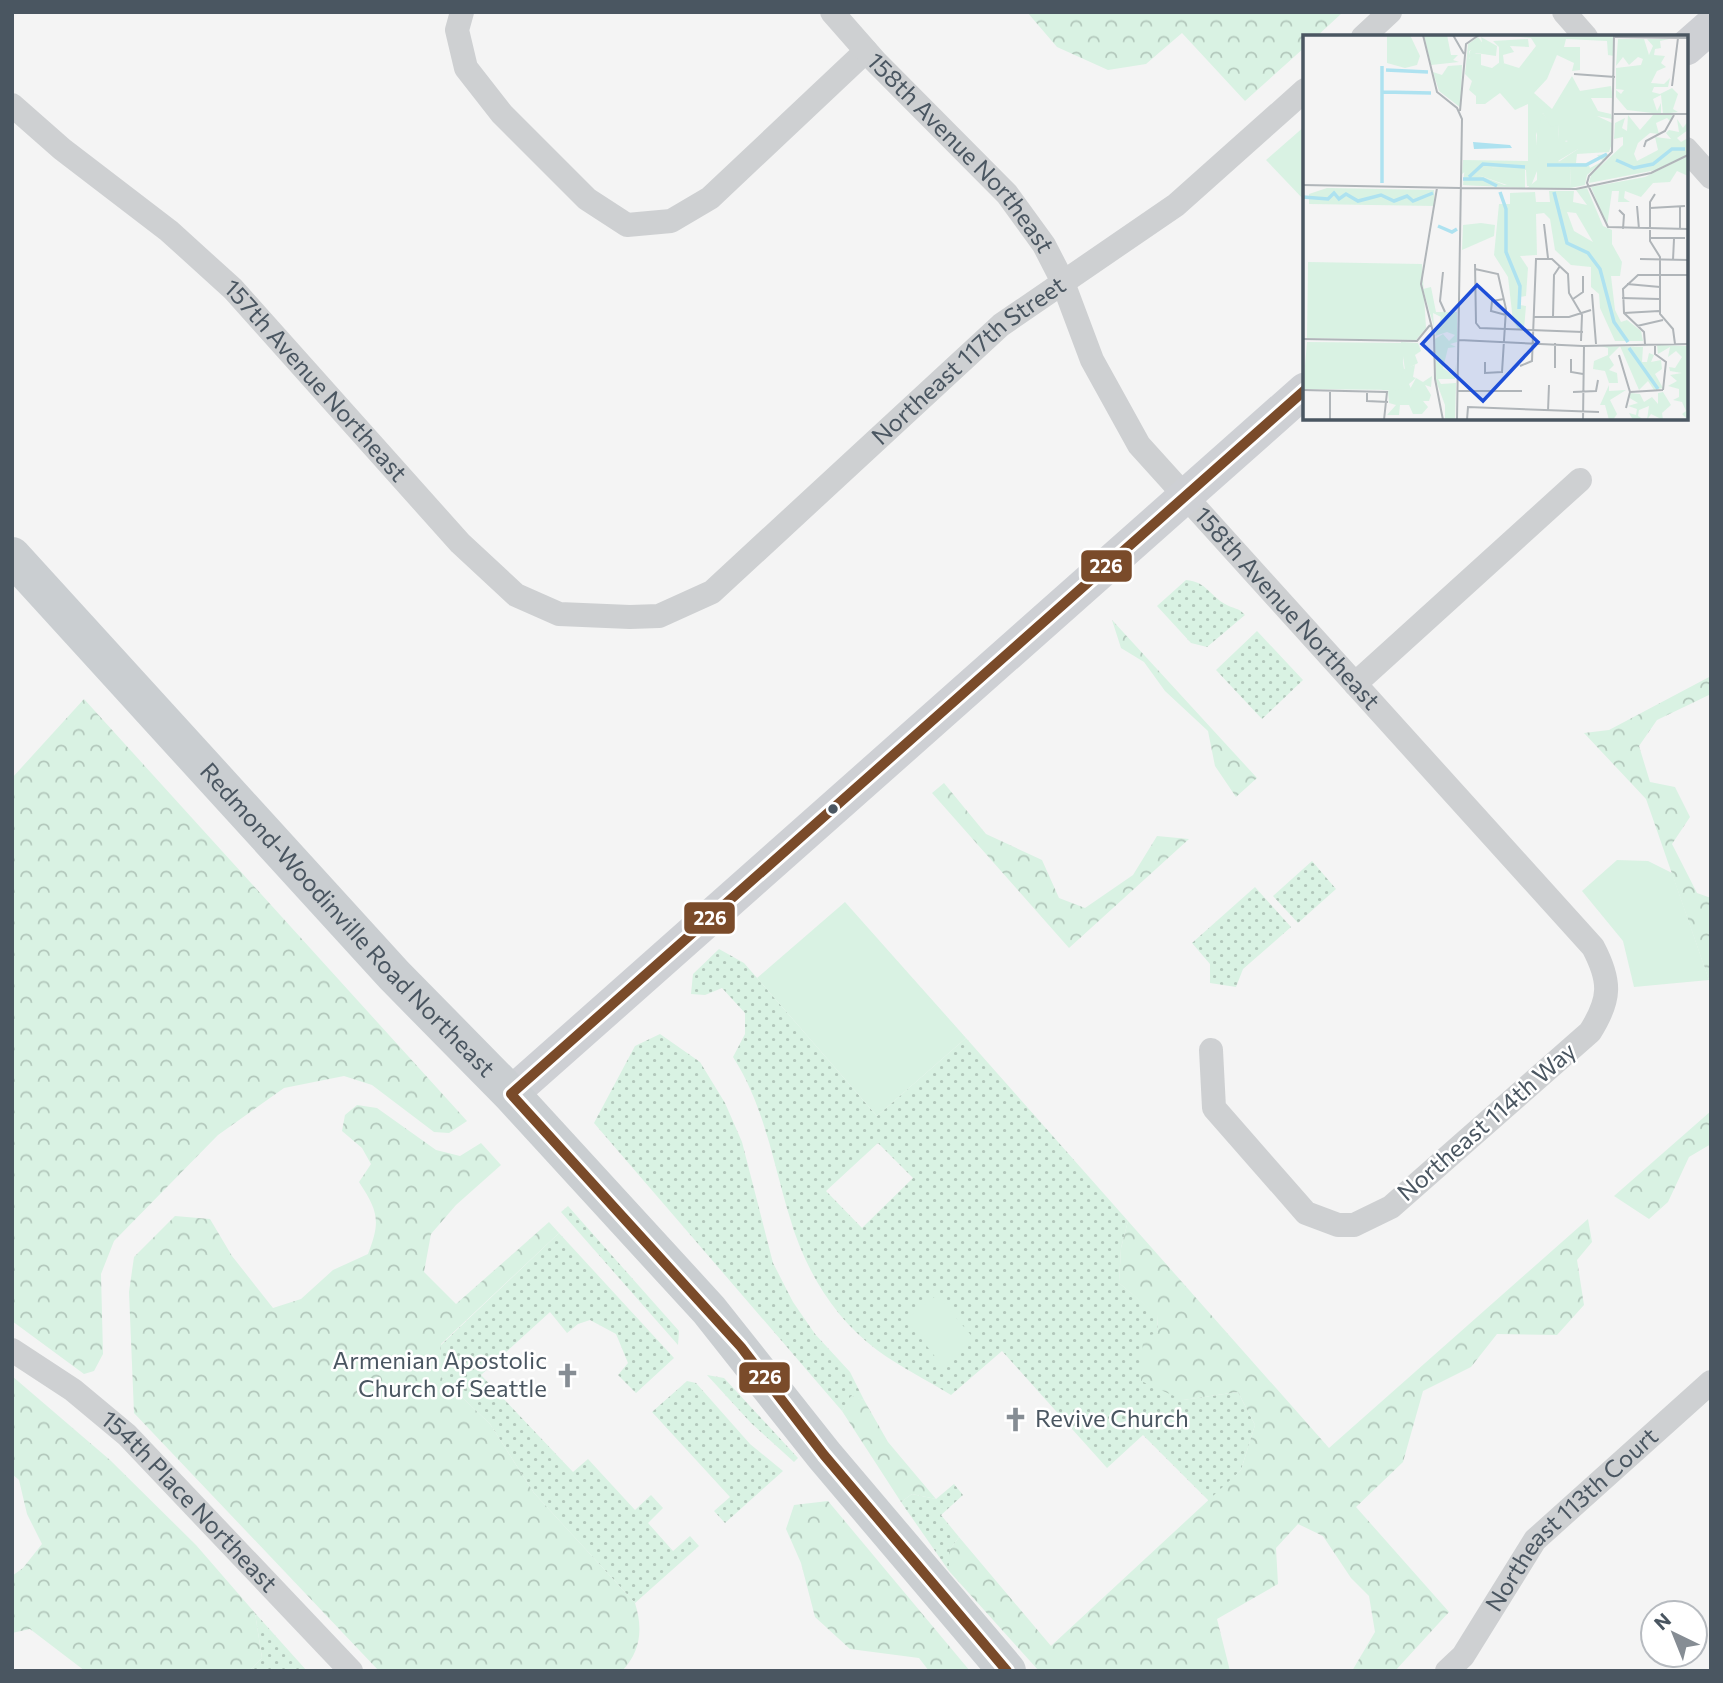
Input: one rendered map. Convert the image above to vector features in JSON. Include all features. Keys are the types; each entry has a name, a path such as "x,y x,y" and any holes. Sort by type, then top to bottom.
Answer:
{"main road":[{"name":"Redmond-Woodinville Road Northeast","path":"12,556 394,975 511,1094 741,1347 816,1446 1007,1671"}],"street":[{"name":"158th Avenue Northeast","path":"832,12 866,51 1007,194 1044,245 1062,280 1092,360 1139,445 1593,947 1605,969 1607,993"},
{"path":"1365,35 1391,12"},
{"path":"1564,12 1584,35"},
{"path":"459,21 466,68 502,114 587,199 627,225 671,221 710,198 866,51"},
{"path":"1688,46 1711,26"},
{"name":"Northeast 117th Street","path":"630,617 659,616 712,592 1000,325 1062,280 1143,230 1176,205 1303,92"},
{"name":"157th Avenue Northeast","path":"12,105 62,149 169,230 233,289 460,542 516,594 559,614 630,617"},
{"path":"1688,151 1711,177"},
{"path":"511,1094 1303,392"},
{"path":"1355,684 1580,480"},
{"name":"Northeast 114th Way","path":"1211,1050 1214,1108 1306,1213 1320,1220 1354,1225 1377,1216 1401,1198 1590,1032 1602,1012 1607,993"},
{"name":"154th Place Northeast","path":"12,1350 73,1390 127,1435 351,1671"},
{"name":"Northeast 113th Court","path":"1447,1671 1464,1656 1535,1540 1711,1382"}],"green space":[{"path":"1027,12 1342,13 1318,35 1303,35 1303,49 1245,101 1182,33 1146,64 1108,70 1057,47"},
{"path":"1303,128 1303,199 1266,160"},
{"path":"1186,580 1199,583 1228,606 1245,615 1207,647 1191,643 1157,606"},
{"path":"1112,620 1257,778 1236,797 1215,766 1208,731 1165,691 1144,662 1121,648"},
{"path":"1257,631 1303,680 1262,719 1216,670"},
{"path":"1711,676 1711,694 1657,720 1639,746 1650,782 1675,787 1690,817 1672,844 1697,893 1711,898 1711,986 1646,799 1584,733 1609,730"},
{"path":"84,699 467,1121 449,1133 434,1132 372,1085 344,1076 284,1088 218,1135 114,1241 101,1274 103,1354 94,1371 84,1374 12,1321 12,778"},
{"path":"944,783 986,834 1042,860 1059,898 1085,908 1133,875 1157,836 1189,839 1069,948 932,793"},
{"path":"1617,860 1648,861 1672,873 1709,980 1634,987 1623,941 1582,891"},
{"path":"1312,861 1336,889 1298,923 1273,896"},
{"path":"1255,887 1291,927 1243,969 1236,987 1210,983 1210,964 1192,943"},
{"path":"845,902 966,1038 877,1116 757,978"},
{"path":"719,949 744,963 877,1116 966,1038 1128,1221 1121,1248 1119,1283 1157,1314 1158,1333 1183,1400 1238,1392 1255,1425 1241,1470 1210,1502 1143,1435 1107,1468 1002,1351 951,1395 895,1362 862,1337 847,1323 823,1292 796,1237 761,1115 733,1057 745,1034 745,1013 722,988 705,995 691,994 693,974","holes":["878,1143 913,1178 862,1228 826,1191"]},
{"path":"660,1034 700,1062 725,1103 742,1142 773,1263 793,1302 815,1334 850,1372 864,1400 851,1397 842,1411 594,1123 635,1046"},
{"path":"357,1105 377,1108 436,1150 460,1156 481,1143 501,1165 456,1205 431,1234 424,1272 456,1304 549,1222 559,1233 441,1344 440,1376 490,1424 534,1493 635,1603 639,1639 633,1656 622,1671 379,1671 134,1413 129,1292 134,1257 175,1216 210,1219 232,1256 273,1308 301,1299 333,1270 368,1254 375,1233 376,1216 359,1182 371,1164 362,1148 342,1131 345,1115"},
{"path":"1711,1111 1711,1144 1689,1157 1668,1202 1649,1219 1614,1196"},
{"path":"568,1206 679,1331 678,1345 561,1212"},
{"path":"1588,1219 1592,1242 1577,1260 1584,1305 1557,1335 1497,1334 1471,1367 1423,1391 1403,1462 1356,1507 1449,1612 1395,1671 1352,1671 1375,1632 1369,1596 1351,1578 1323,1536 1298,1524 1276,1548 1278,1584 1217,1619 1230,1671 1039,1671 949,1571 949,1551 959,1537 1051,1646 1241,1470 1255,1425 1238,1392 1183,1400 1141,1381 1143,1337 1158,1333 1157,1315 1119,1283 1121,1248 1128,1221 1329,1448"},
{"path":"559,1233 674,1358 636,1393 618,1375 628,1363 616,1334 590,1320 578,1324 567,1333 550,1312 481,1375 573,1472 588,1459 635,1510 651,1495 663,1508 648,1523 673,1551 690,1536 699,1546 635,1603 534,1493 490,1424 440,1376 441,1345"},
{"path":"937,1295 975,1340 943,1367 906,1319"},
{"path":"707,1375 724,1378 798,1458 794,1462 751,1423"},
{"path":"12,1376 110,1460 196,1545 255,1613 262,1658 249,1671 85,1671 30,1629 12,1633 12,1576 23,1568 42,1544 27,1514 19,1480 12,1474"},
{"path":"687,1381 696,1383 750,1444 783,1471 725,1523 714,1511 730,1497 652,1412"},
{"path":"851,1396 864,1400 888,1442 936,1499 912,1494 901,1502 842,1411"},
{"path":"954,1484 963,1495 941,1515 959,1537 949,1551 949,1571 901,1502 912,1494 936,1499"},
{"path":"828,1501 970,1671 929,1671 919,1658 850,1649 815,1617 801,1563 786,1529 794,1505"},
{"path":"255,1613 307,1671 249,1671 262,1658"}],"transit line":[{"name":"226","path":"511,1094 1303,392"},
{"name":"226","path":"511,1094 741,1347 824,1455 1007,1671"}],"place":[{"name":"Armenian Apostolic Church of Seattle","path":"567,1375"},
{"name":"Revive Church","path":"1015,1419"}]}
